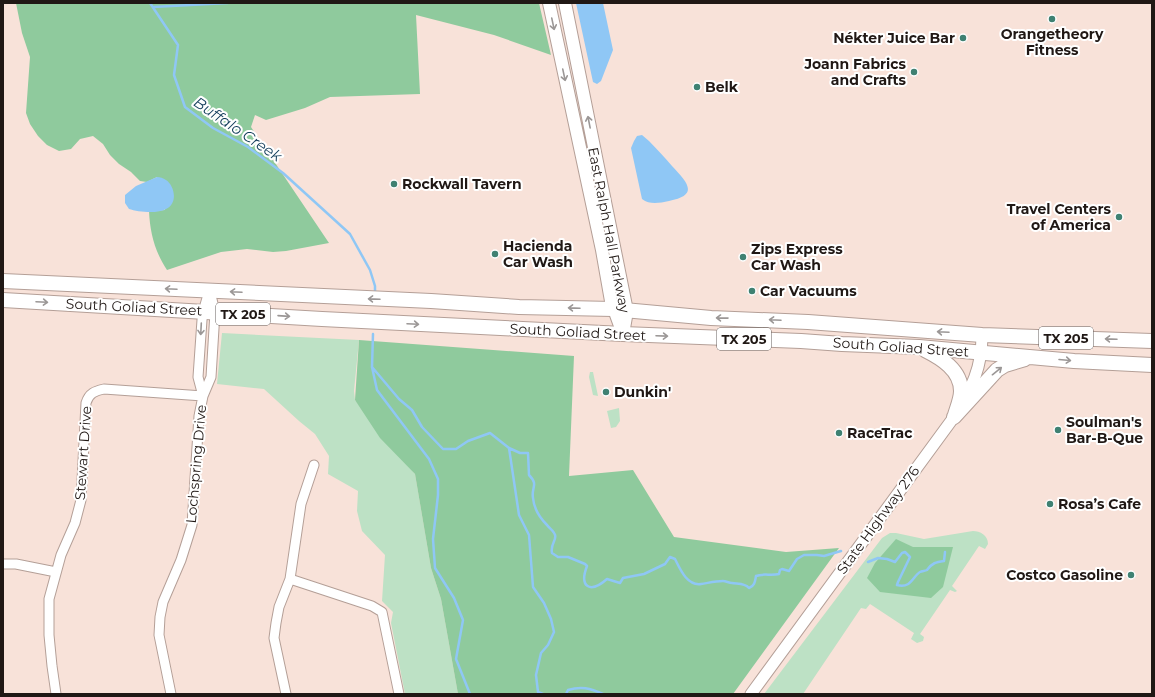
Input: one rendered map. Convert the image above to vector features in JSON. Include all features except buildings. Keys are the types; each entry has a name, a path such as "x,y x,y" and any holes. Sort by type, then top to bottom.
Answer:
{"main road":[{"name":"East Ralph Hall Parkway","path":"549,3 602,250 613,310 623,334"},
{"name":"East Ralph Hall Parkway","path":"565,3 627,311 623,334"},
{"path":"570,105 584,102"},
{"path":"583,163 596,160"},
{"name":"South Goliad Street","path":"3,281 431,301 519,307 613,310 711,318 808,322 982,335 1152,341"},
{"name":"South Goliad Street","path":"3,300 623,334 919,347 1074,361 1152,365"},
{"path":"717,338 718,334 724,329 793,334 803,333 808,322"},
{"path":"919,347 943,360 951,367 958,379 961,391 954,417"},
{"path":"954,417 997,370 1005,365 1032,357"}],"street":[{"name":"Lochspring Drive","path":"171,694 159,635 160,617 163,602 181,560 192,525 199,416 203,396 198,377 209,312 210,291"},
{"name":"State Highway 276","path":"751,694 954,417 972,384 979,366 982,352 982,335"},
{"name":"Stewart Drive","path":"56,694 49,635 49,599 61,555 75,523 81,500 86,403 88,397 95,391 104,389 203,396"},
{"path":"286,694 274,638 279,606 290,579 301,504 314,466"},
{"path":"3,564 16,564 56,572"},
{"path":"290,579 372,606 382,612 399,694"}],"green space":[{"path":"16,3 539,3 551,55 494,35 416,15 420,94 330,97 305,108 266,120 255,115 251,127 329,243 286,251 273,252 247,249 221,252 167,270 156,249 152,235 149,211 165,210 157,177 147,182 140,181 131,172 119,164 110,155 103,144 93,136 80,139 71,149 59,151 47,145 38,136 30,124 26,113 30,57 22,33"},
{"path":"222,333 359,340 354,391 355,400 415,474 431,568 441,599 458,694 405,694 391,623 393,612 382,601 385,555 362,531 357,511 358,491 328,474 329,456 315,434 264,389 217,384"},
{"path":"359,340 574,356 569,476 633,470 674,537 786,552 839,548 733,694 458,694 441,599 431,568 415,474 380,438 355,400"},
{"path":"590,372 593,372 598,396 593,395 589,377"},
{"path":"619,408 620,421 616,427 611,428 607,411"},
{"path":"973,531 983,534 987,538 988,544 985,549 979,546 952,586 957,591 955,592 950,590 920,634 924,637 923,641 917,643 911,639 914,633 870,604 866,609 861,608 803,694 764,694 882,538 890,533 924,539"},
{"path":"896,539 913,547 953,547 943,587 931,598 880,592 867,578 875,563"}],"water":[{"path":"576,3 603,3 613,50 601,81 597,84 593,82"},
{"path":"642,135 682,177 688,187 688,192 685,195 669,201 658,203 651,203 642,199 631,148 637,136"},
{"path":"157,177 166,180 173,190 174,199 170,207 162,211 153,212 143,212 129,209 125,203 125,195 136,186"}],"waterway":[{"name":"Buffalo Creek","path":"150,3 178,45 174,75 185,107 213,128 248,147 283,173 350,234 370,270 375,286 375,294"},
{"path":"153,7 228,3"},
{"name":"Buffalo Creek","path":"373,334 372,367 377,390 429,459 438,479 438,495 433,539 435,568 454,598 463,620 456,659 470,694"},
{"path":"372,367 399,399 412,410 422,427 443,449 456,449 468,441 490,433 509,448 519,515 529,535 533,587 544,603 551,619 554,632 548,645 541,653 536,675 538,692 543,694"},
{"path":"509,448 520,453 528,453 529,475 534,481 534,506 539,516 555,535 552,553 558,557 568,557 585,564 587,566 584,579 585,583 591,587 601,584 607,579 620,583 623,578 644,574 665,564 670,557 675,559 688,580 696,584 724,581 743,584 749,588 754,585 756,576 779,574 780,570 782,569 789,571 797,559 804,555 824,556 841,551"},
{"path":"868,562 878,558 895,562 902,553 905,552 910,557 897,585 902,586 909,584 918,574 927,570 932,564 944,561 945,552"},
{"path":"566,694 568,690 581,688 594,690 603,694"}],"place":[{"name":"Orangetheory Fitness","path":"1052,19"},
{"name":"Nékter Juice Bar","path":"963,38"},
{"name":"Joann Fabrics and Crafts","path":"914,72"},
{"name":"Belk","path":"697,87"},
{"name":"Rockwall Tavern","path":"394,184"},
{"name":"Travel Centers of America","path":"1119,217"},
{"name":"Hacienda Car Wash","path":"495,254"},
{"name":"Zips Express Car Wash","path":"743,257"},
{"name":"Car Vacuums","path":"752,291"},
{"name":"Dunkin'","path":"606,392"},
{"name":"Soulman's Bar-B-Que","path":"1058,430"},
{"name":"RaceTrac","path":"839,433"},
{"name":"Rosa’s Cafe","path":"1050,504"},
{"name":"Costco Gasoline","path":"1131,575"}]}
